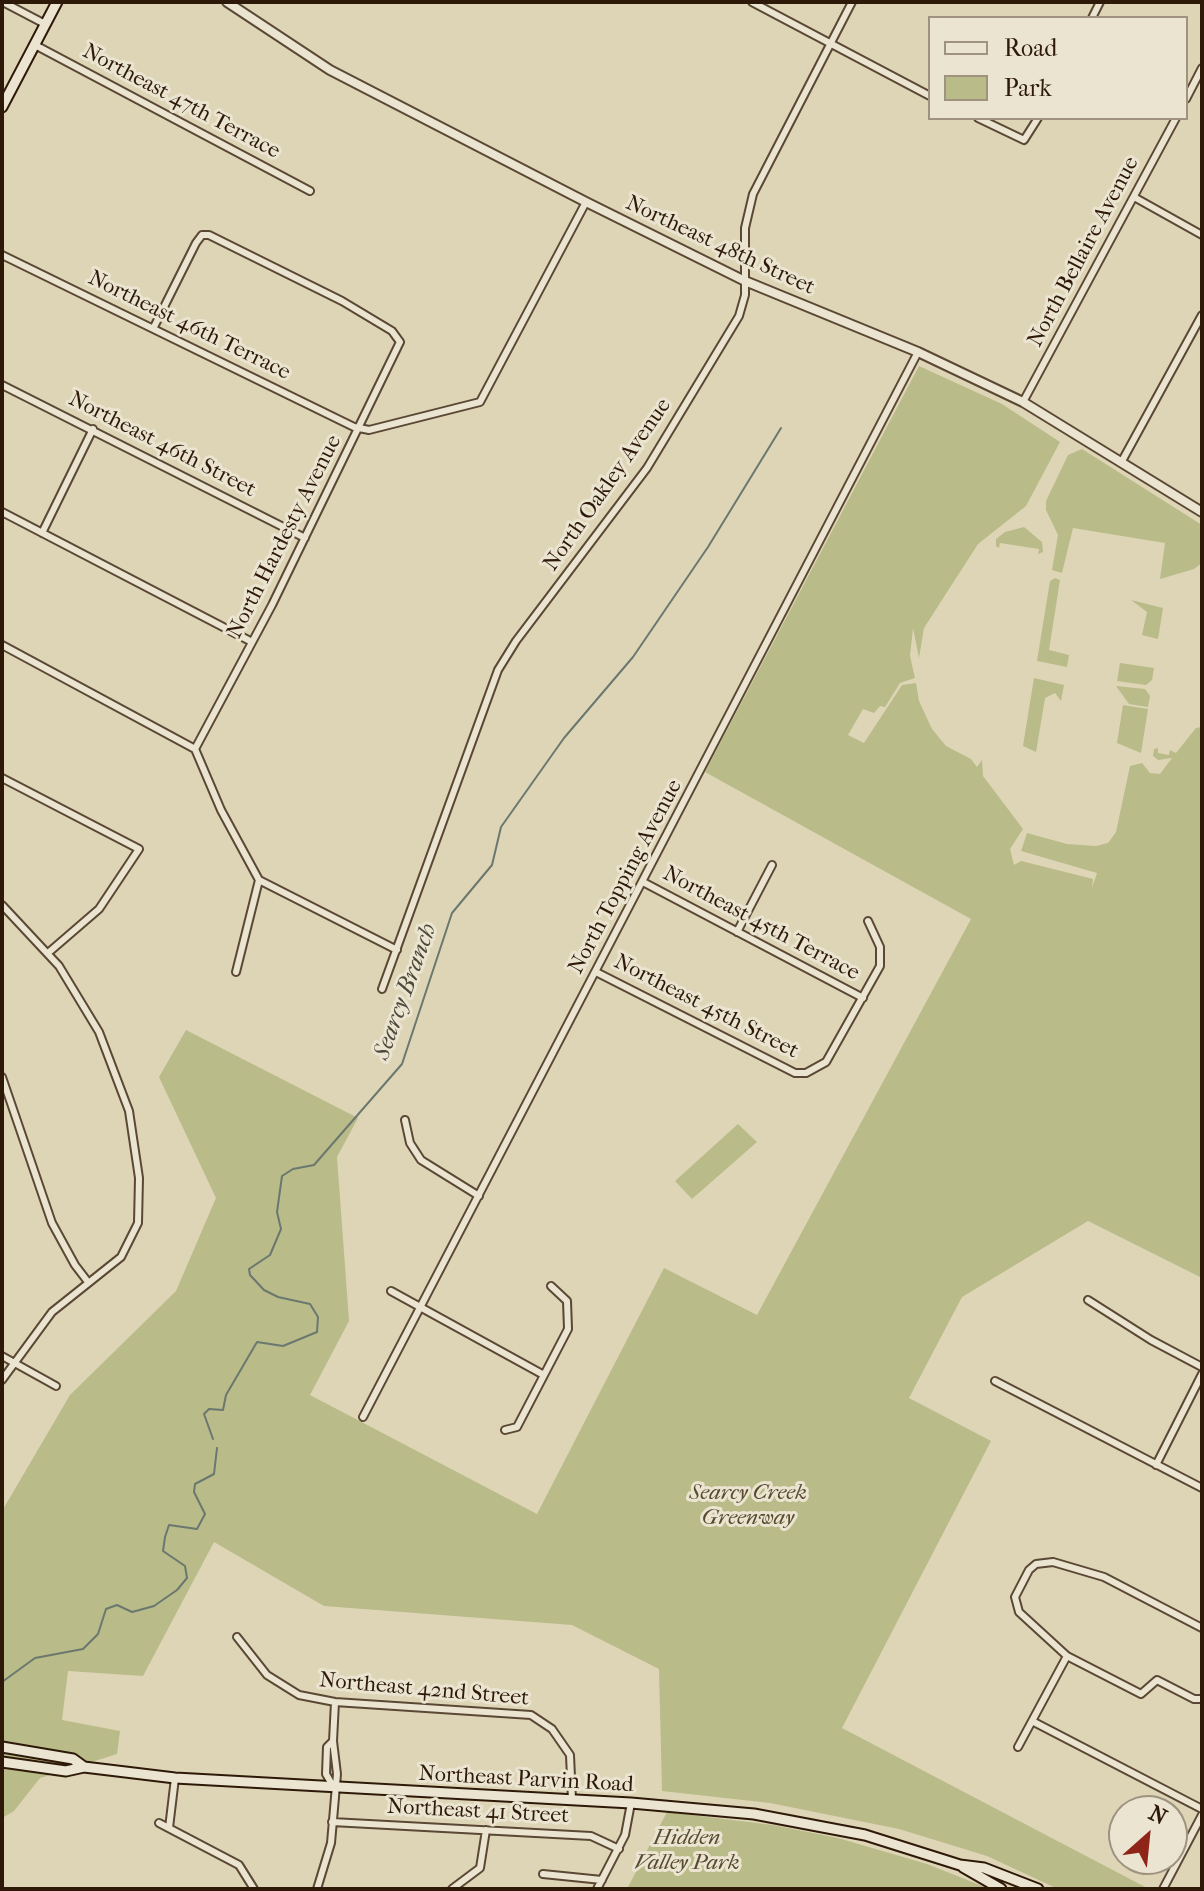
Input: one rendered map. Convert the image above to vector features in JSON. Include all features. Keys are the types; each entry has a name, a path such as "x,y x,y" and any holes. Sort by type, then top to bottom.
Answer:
{"main road":[{"path":"2,107 57,2"},
{"name":"Northeast Parvin Road","path":"2,1747 73,1759 84,1767"},
{"name":"Northeast Parvin Road","path":"2,1762 66,1771 84,1767 175,1778 631,1803 768,1817 865,1835 960,1865 984,1868 1038,1889"},
{"name":"Northeast Parvin Road","path":"960,1865 1001,1889"}],"street":[{"path":"3,2 45,24"},
{"name":"Northeast 48th Street","path":"227,2 330,70 586,202 745,281 918,352 1023,402 1202,512"},
{"path":"752,2 928,95"},
{"name":"North Oakley Avenue","path":"382,989 498,670 516,641 647,468 739,316 745,281 745,228 753,194 852,2"},
{"name":"Northeast 47th Terrace","path":"35,45 310,191"},
{"path":"1188,95 1202,68"},
{"path":"982,120 1022,139 1029,135 1037,120"},
{"name":"North Bellaire Avenue","path":"1023,402 1175,120"},
{"path":"1134,197 1202,235"},
{"path":"360,428 369,430 419,420 480,402 586,202"},
{"name":"North Hardesty Avenue","path":"154,327 202,235 342,301 399,338 400,348 195,749"},
{"name":"Northeast 46th Terrace","path":"2,255 360,428"},
{"path":"1122,461 1202,315"},
{"name":"North Topping Avenue","path":"363,1417 918,352"},
{"name":"Northeast 46th Street","path":"2,385 305,538"},
{"path":"42,533 93,429"},
{"path":"2,512 252,642"},
{"path":"2,645 195,749 221,810 259,880 397,950"},
{"path":"2,778 139,849 99,909 48,953"},
{"path":"737,932 772,865"},
{"path":"236,972 259,880"},
{"name":"Northeast 45th Terrace","path":"643,882 863,998"},
{"path":"2,905 48,953 70,983 106,1047 129,1111 137,1150 139,1200 135,1232 121,1257 52,1312 2,1380"},
{"path":"863,998 876,975 881,957 868,921"},
{"name":"Northeast 45th Street","path":"596,972 800,1074 817,1070 826,1062 863,998"},
{"path":"2,1077 63,1245 88,1282"},
{"path":"405,1120 410,1143 421,1160 479,1196"},
{"path":"505,1430 517,1427 542,1374 566,1334 569,1318 567,1301 551,1286"},
{"path":"391,1291 542,1374"},
{"path":"1088,1300 1202,1367"},
{"path":"2,1356 56,1386"},
{"path":"1156,1465 1202,1374"},
{"path":"995,1381 1202,1488"},
{"path":"1202,1628 1077,1566 1053,1562 1036,1564 1029,1570 1015,1597 1019,1612 1067,1656 1141,1694 1157,1680 1194,1699 1202,1699"},
{"name":"Northeast 42nd Street","path":"237,1637 255,1664 278,1684 299,1695 335,1702 531,1715 561,1738 570,1755 572,1800"},
{"path":"1018,1747 1067,1656"},
{"path":"317,1889 330,1848 336,1749 333,1741 335,1702"},
{"path":"1032,1721 1202,1812 1163,1889"},
{"path":"169,1828 175,1778"},
{"path":"597,1889 619,1849 631,1803"},
{"name":"Northeast 41 Street","path":"332,1822 591,1836 619,1849"},
{"path":"159,1823 239,1865 254,1889"},
{"path":"452,1889 480,1868 486,1830"},
{"path":"543,1874 602,1880"},
{"path":"466,1881 471,1889"}],"green space":[{"name":"Searcy Creek Greenway","path":"919,366 1002,404 1060,442 1026,506 978,544 924,628 919,658 913,628 910,656 915,678 900,683 885,707 880,706 874,713 863,709 848,735 864,743 902,685 916,683 919,701 932,729 946,746 971,759 977,767 982,760 983,776 1023,829 1010,849 1014,865 1021,861 1093,879 1092,888 1097,873 1021,851 1027,833 1067,844 1096,846 1108,843 1116,832 1130,766 1142,763 1150,773 1160,774 1172,758 1158,760 1153,756 1154,749 1158,748 1158,753 1169,755 1170,750 1176,753 1196,728 1202,727 1202,1278 1088,1221 962,1297 909,1398 991,1441 842,1728 1108,1867 1108,1875 1122,1875 1149,1889 1058,1889 987,1856 899,1829 770,1803 662,1791 659,1669 572,1625 324,1606 214,1542 143,1676 68,1671 62,1720 120,1731 117,1754 40,1778 14,1811 2,1818 2,1511 70,1395 176,1291 216,1198 159,1077 186,1030 358,1118 337,1157 349,1321 310,1395 537,1514 664,1268 757,1315 971,919 705,772"},
{"path":"1082,449 1202,525 1202,563 1194,569 1160,579 1165,543 1073,528 1062,573 1052,570 1058,535 1046,510 1046,501 1068,455"},
{"path":"1024,527 1042,542 1043,552 1038,554 1039,549 1000,543 999,548 996,546 996,539 1005,532"},
{"path":"1055,578 1060,580 1049,650 1069,655 1067,667 1037,661 1050,581"},
{"path":"1131,600 1163,608 1158,639 1142,635 1147,612"},
{"path":"1120,663 1154,668 1152,680 1146,685 1117,681"},
{"path":"1034,678 1064,685 1061,701 1055,693 1045,698 1036,752 1023,746"},
{"path":"1116,686 1145,689 1150,696 1148,707 1129,704"},
{"path":"1123,705 1148,709 1141,753 1117,743"},
{"path":"738,1124 757,1142 692,1199 675,1181"},
{"name":"Hidden Valley Park","path":"667,1812 773,1825 838,1838 927,1864 990,1889 627,1889"}],"waterway":[{"name":"Searcy Branch","path":"213,1439 204,1414 209,1409 223,1410 226,1395 257,1342 283,1346 317,1332 318,1317 310,1304 278,1297 264,1290 250,1275 249,1269 270,1255 281,1229 277,1212 282,1176 293,1169 314,1165 402,1064 452,913 492,865 501,827 564,738 633,657 708,547 781,428"},
{"name":"Searcy Branch","path":"2,1682 35,1658 83,1649 98,1634 106,1609 117,1605 132,1612 154,1606 177,1590 187,1578 185,1566 163,1551 165,1537 169,1525 197,1529 205,1514 194,1492 195,1484 214,1474 217,1448"}]}
